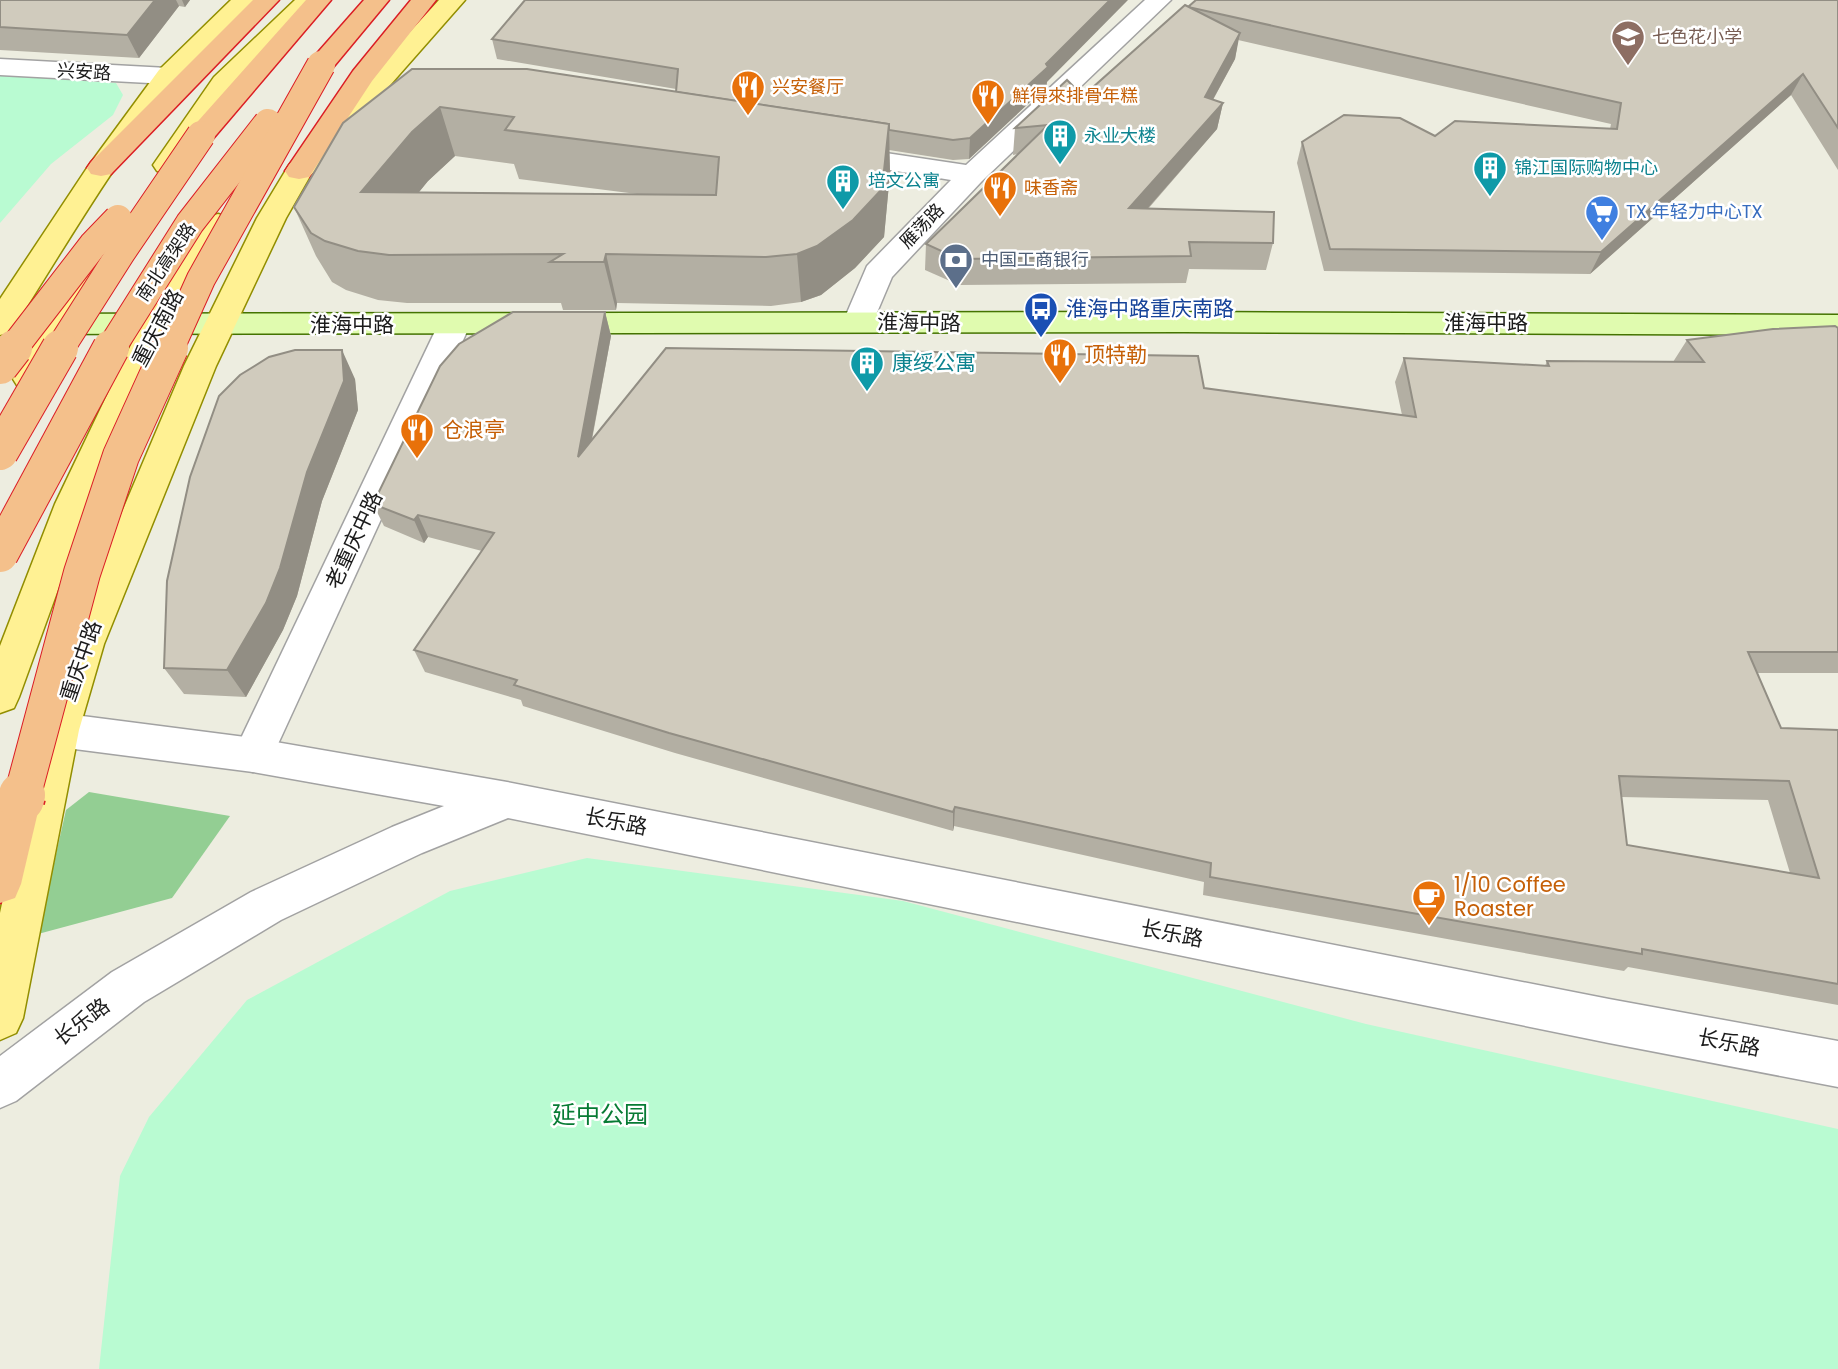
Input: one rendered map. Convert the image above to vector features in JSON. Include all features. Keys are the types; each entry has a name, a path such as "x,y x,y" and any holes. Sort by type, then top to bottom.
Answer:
{"highway":[{"path":"101,168 267,0"},
{"path":"0,366 93,245 201,135 320,0"},
{"name":"南北高架路","path":"0,554 106,353 178,242 247,146 377,0"},
{"path":"299,172 362,77 416,10"},
{"path":"0,884 82,573 121,456 201,279 321,65"},
{"path":"0,452 32,393 107,269 201,135"}],"main road":[{"path":"0,325 38,262 101,168 168,76 245,0"},
{"path":"0,437 57,324 223,83 309,0"},
{"name":"重庆南路","path":"0,697 72,504 157,324 284,114 386,0"},
{"path":"223,324 280,199 299,172 453,0"},
{"path":"191,268 280,199"},
{"name":"淮海中路","path":"0,325 859,322 1838,325"},
{"name":"重庆中路","path":"0,1018 58,730 85,645 200,366 223,324"},
{"path":"0,714 85,645"}],"street":[{"name":"雁荡路","path":"859,322 878,273 972,175 1159,0"},
{"name":"兴安路","path":"0,67 168,76"},
{"path":"381,82 408,86"},
{"path":"807,149 972,175"},
{"name":"老重庆中路","path":"253,755 454,325"},
{"name":"长乐路","path":"58,730 253,755 507,800 1838,1064"},
{"name":"长乐路","path":"0,1085 128,987 266,906 407,840 507,800"}],"green space":[{"path":"0,73 116,83 123,95 113,115 51,164 0,223"},
{"path":"89,792 230,816 172,898 38,934 66,810"},
{"name":"延中公园","path":"587,858 903,901 1366,1024 1838,1129 1838,1369 99,1369 120,1176 149,1117 247,1000 450,891"}],"building":[{"path":"0,0 155,0 127,35 0,27"},
{"path":"525,0 1110,0 1046,64 1048,67 970,138 953,140 889,130 889,124 676,92 678,69 492,39"},
{"path":"1196,0 1838,0 1838,128 1803,74 1601,252 1330,249 1302,142 1344,115 1400,118 1435,136 1455,121 1617,129 1621,103 1188,7"},
{"path":"1185,5 1240,33 1205,97 1223,103 1129,208 1274,212 1273,243 1189,242 1191,256 959,259 926,244 1048,125 1015,128 1067,80 1083,96"},
{"path":"412,69 527,69 889,124 882,189 853,220 817,246 797,254 766,257 606,254 604,262 550,262 563,254 389,255 358,251 325,241 311,233 294,207 343,123","holes":["440,107 514,117 505,130 719,157 716,195 361,192 412,132"]},
{"path":"513,312 605,312 578,457 666,348 1198,356 1204,388 1416,417 1404,358 1549,366 1547,361 1704,362 1687,340 1773,329 1835,326 1838,328 1838,652 1748,652 1781,728 1838,730 1838,984 1642,949 1642,954 1210,877 1211,863 955,807 953,812 669,733 514,685 517,680 414,650 494,533 418,515 414,520 373,504 440,366 459,344","holes":["1619,776 1789,781 1819,878 1627,845"]},
{"path":"295,350 342,350 344,381 307,472 280,568 266,603 227,670 164,668 167,581 190,477 219,396 240,375 269,357"}],"place":[{"name":"七色花小学","path":"1628,67"},
{"name":"兴安餐厅","path":"748,117"},
{"name":"鮮得來排骨年糕","path":"988,126"},
{"name":"永业大楼","path":"1060,166"},
{"name":"锦江国际购物中心","path":"1490,198"},
{"name":"培文公寓","path":"843,211"},
{"name":"味香斋","path":"1000,218"},
{"name":"TX 年轻力中心TX","path":"1602,242"},
{"name":"中国工商银行","path":"956,290"},
{"name":"淮海中路重庆南路","path":"1041,339"},
{"name":"顶特勒","path":"1060,385"},
{"name":"康绥公寓","path":"867,393"},
{"name":"仓浪亭","path":"417,460"},
{"name":"1/10 Coffee Roaster","path":"1429,927"}]}
